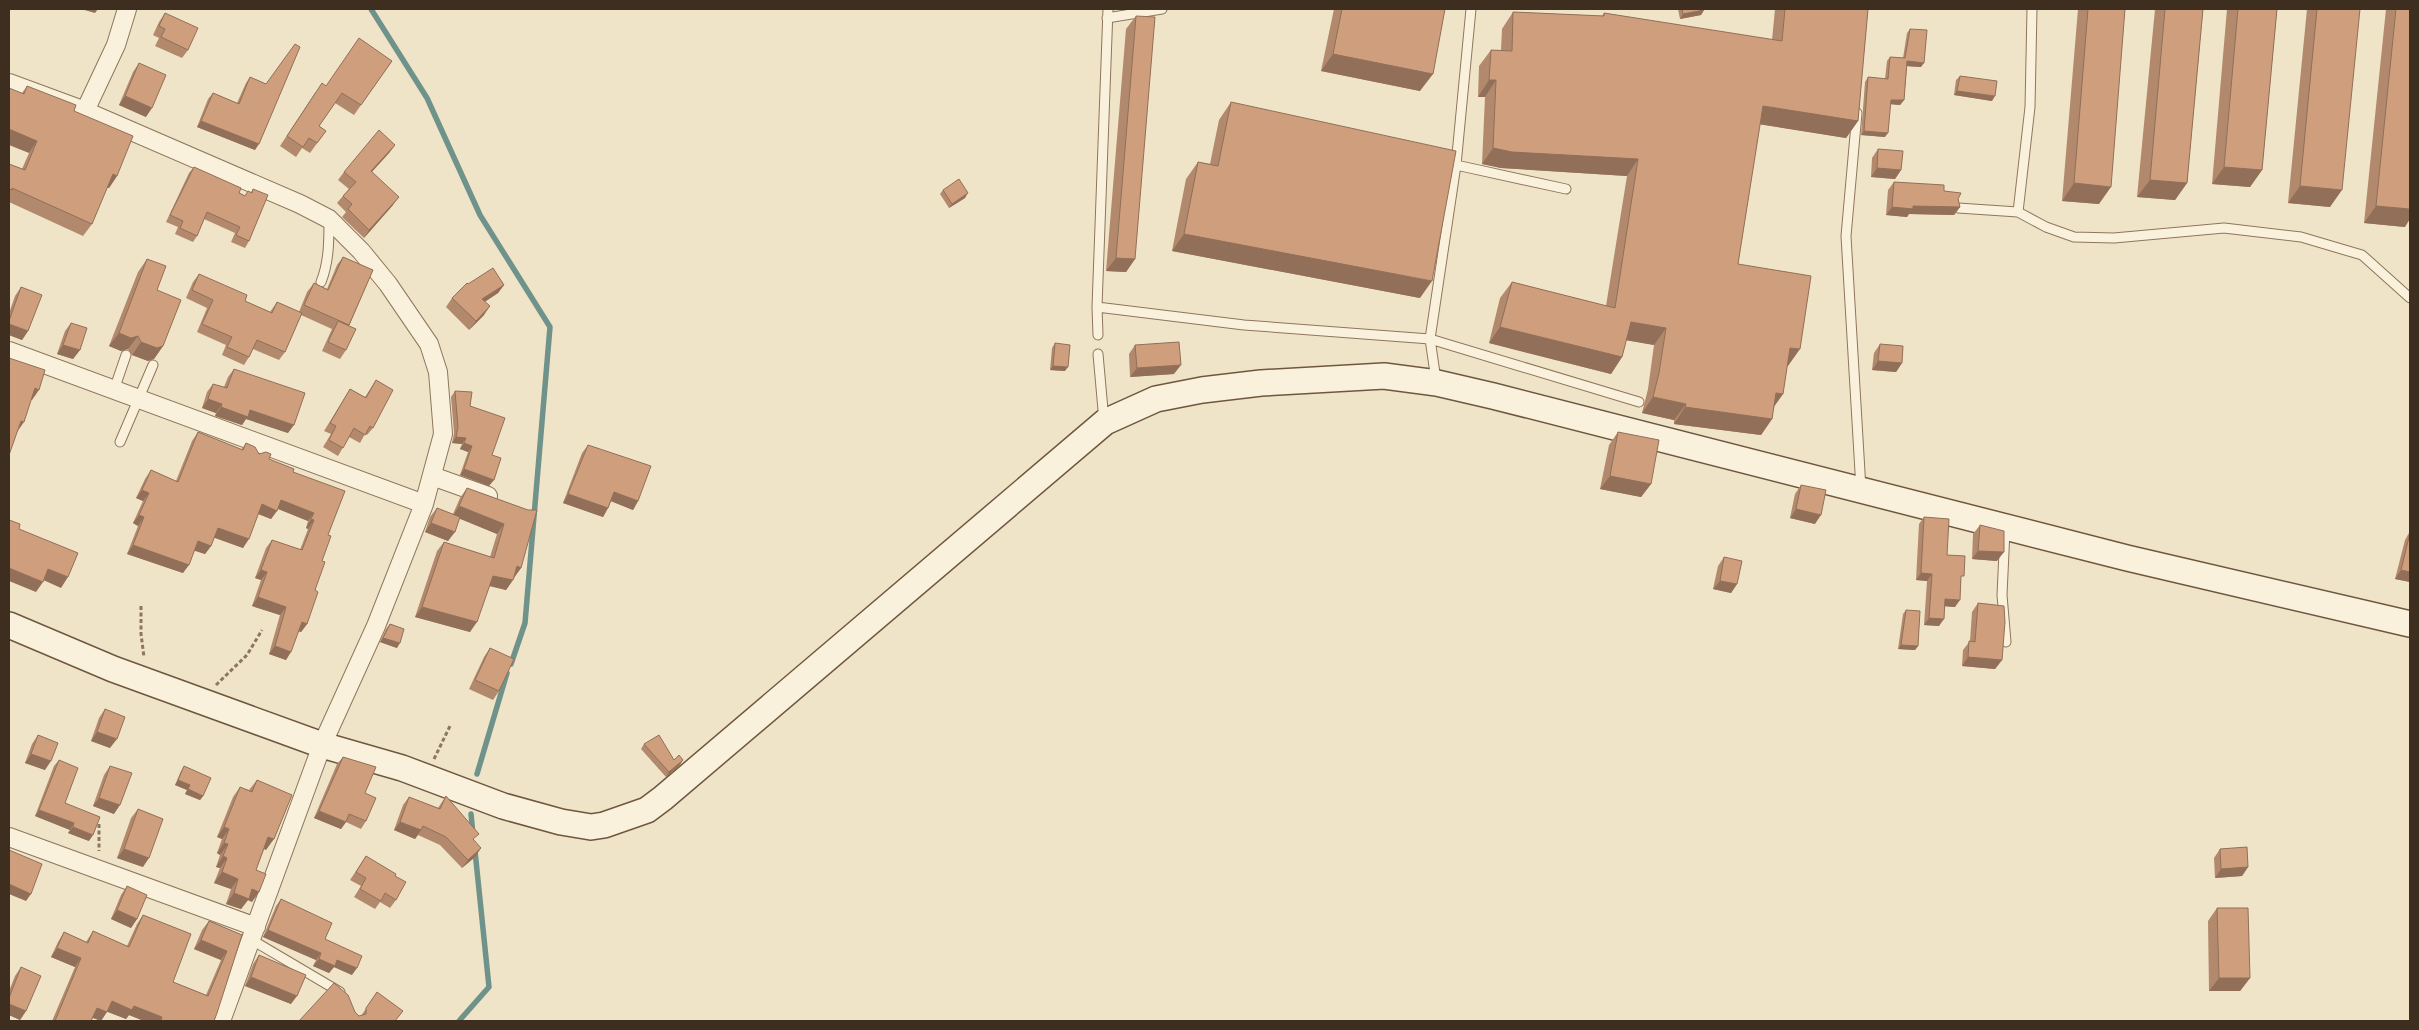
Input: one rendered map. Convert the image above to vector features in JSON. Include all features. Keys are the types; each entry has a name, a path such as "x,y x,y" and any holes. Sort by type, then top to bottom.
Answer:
{"street":[{"path":"85,111 116,45 127,9"},
{"path":"9,83 85,111 300,204 329,219 361,251 388,284 429,344 438,372 443,434 424,504 376,626 322,745 221,1021"},
{"path":"9,351 139,399 258,447 424,504"},
{"path":"9,625 146,681 203,702 322,745 426,777 503,806 571,824 590,827 604,825 647,810 700,767 1104,422 1156,399 1251,384 1384,376 1437,384 2126,558 2410,624"},
{"path":"432,476 506,503"},
{"path":"9,837 254,934"}],"lane":[{"path":"1098,335 1097,307 1107,13 1162,9"},
{"path":"1437,384 1430,339 1456,165 1472,9"},
{"path":"2018,212 2030,107 2032,9"},
{"path":"1858,99 1846,236 1862,492"},
{"path":"1456,165 1566,189"},
{"path":"1958,208 2018,212 2046,228 2074,237 2114,238 2224,228 2301,237 2362,255 2410,298"},
{"path":"321,282 325,273 329,250 329,219"},
{"path":"1097,307 1244,325 1430,339 1639,402"},
{"path":"1098,354 1104,422"},
{"path":"114,390 126,355"},
{"path":"120,442 153,365"},
{"path":"2005,527 2002,595 2006,642"},
{"path":"254,934 342,993 345,999"}],"path":[{"path":"141,606 141,634 146,681"},
{"path":"203,702 214,687 247,655 262,630"},
{"path":"426,777 450,726"},
{"path":"99,824 101,872"}],"building":[{"path":"1342,9 1445,9 1433,74 1333,54"},
{"path":"1682,9 1704,9 1704,10 1683,14"},
{"path":"1785,9 1868,9 1858,121 1763,106 1738,264 1811,276 1800,349 1790,348 1783,394 1776,393 1772,419 1685,407 1686,404 1653,397 1666,328 1631,322 1622,357 1500,327 1512,282 1615,308 1638,159 1512,152 1493,148 1496,80 1489,80 1491,50 1512,51 1513,12 1604,16 1604,13 1782,41"},
{"path":"2088,9 2125,9 2111,187 2074,183"},
{"path":"2165,9 2203,9 2187,183 2150,180"},
{"path":"2238,9 2277,9 2262,170 2224,167"},
{"path":"2317,9 2360,9 2342,190 2300,186"},
{"path":"2396,9 2410,9 2410,209 2376,206"},
{"path":"165,13 198,28 188,50 161,37 165,29 159,26"},
{"path":"1136,16 1155,17 1135,259 1116,258"},
{"path":"1910,29 1927,30 1924,63 1907,61 1904,100 1891,100 1888,133 1864,131 1868,77 1888,79 1890,57 1905,58"},
{"path":"359,38 392,61 361,105 342,93 319,126 326,131 317,143 309,138 303,147 287,136 322,83 326,86"},
{"path":"295,44 300,47 259,144 201,121 213,93 239,104 250,77 266,84"},
{"path":"139,63 166,75 152,108 125,96"},
{"path":"1960,76 1997,81 1995,96 1957,91"},
{"path":"27,86 76,105 74,111 133,136 117,176 113,174 92,224 12,188 12,190 9,189 9,164 25,170 37,141 9,129 9,88 24,94"},
{"path":"1231,102 1456,151 1432,281 1184,234 1198,162 1218,166"},
{"path":"379,130 395,145 371,171 399,197 369,230 348,209 352,204 343,196 356,182 344,172"},
{"path":"1878,149 1903,151 1901,170 1877,168"},
{"path":"194,167 241,188 239,193 245,196 248,191 252,193 253,189 268,195 249,241 236,235 240,227 207,212 197,236 180,228 183,221 170,215"},
{"path":"959,179 968,193 952,204 943,190"},
{"path":"1894,182 1944,185 1944,191 1961,193 1958,199 1960,207 1913,206 1913,209 1892,207"},
{"path":"343,257 373,270 349,325 304,305 314,283 328,290"},
{"path":"147,259 166,266 157,290 181,300 163,346 157,348 141,342 138,336 131,338 119,333"},
{"path":"493,268 504,285 482,299 490,306 476,321 452,298 467,283"},
{"path":"199,274 247,295 245,301 272,313 277,302 302,313 285,352 257,340 249,357 227,347 232,337 202,324 213,300 192,290"},
{"path":"21,287 42,295 28,331 9,324"},
{"path":"338,321 356,329 346,350 328,342"},
{"path":"71,323 87,328 80,350 63,345"},
{"path":"1179,342 1181,365 1137,368 1135,345"},
{"path":"1055,343 1070,345 1068,367 1053,366"},
{"path":"1880,344 1903,346 1902,363 1878,361"},
{"path":"9,358 45,370 39,390 35,388 24,422 21,421 9,455"},
{"path":"234,369 305,393 294,425 250,410 248,417 221,407 222,404 208,399 213,384 227,388"},
{"path":"376,380 393,390 373,428 370,426 365,435 354,428 343,448 329,440 336,426 330,423 350,389 366,398"},
{"path":"455,391 472,392 470,406 505,418 492,455 501,458 494,480 464,469 472,446 464,443 466,438 456,437 458,427"},
{"path":"198,432 243,450 246,443 255,447 259,454 266,452 271,454 269,459 294,469 293,472 345,491 328,535 331,536 322,561 325,562 315,590 318,592 307,624 302,622 291,652 275,646 286,607 258,597 267,572 261,570 272,540 302,550 314,520 311,519 314,513 281,500 277,511 262,504 249,539 218,528 211,546 198,541 189,565 133,545 144,517 139,515 149,493 142,490 151,470 178,482"},
{"path":"1618,432 1659,440 1651,484 1610,476"},
{"path":"588,445 651,466 638,501 614,492 608,508 568,494"},
{"path":"1801,485 1826,490 1821,515 1796,509"},
{"path":"467,488 528,510 537,510 521,568 517,566 513,580 493,576 477,622 422,607 444,542 494,558 504,524 459,506"},
{"path":"437,508 460,517 455,532 431,523"},
{"path":"1924,517 1949,519 1947,555 1965,556 1964,576 1961,576 1960,600 1945,599 1944,619 1929,618 1932,574 1921,573"},
{"path":"9,520 20,524 19,529 78,553 68,577 48,569 43,582 9,568"},
{"path":"1980,525 2004,531 2004,552 1978,551"},
{"path":"2410,533 2410,572 2401,570"},
{"path":"1724,557 1742,561 1737,584 1720,581"},
{"path":"1978,603 2004,606 2005,622 2002,660 1968,657 1969,641 1975,642"},
{"path":"1906,610 1920,611 1918,646 1901,645"},
{"path":"390,624 404,629 400,643 383,638"},
{"path":"490,648 514,659 499,691 475,680"},
{"path":"105,709 125,717 117,739 97,732"},
{"path":"38,735 58,743 51,761 31,754"},
{"path":"659,735 674,760 679,755 683,760 669,772 644,744"},
{"path":"343,757 376,767 365,793 376,798 366,821 349,814 346,822 319,811"},
{"path":"59,760 78,768 65,803 100,817 93,835 73,827 74,823 39,810"},
{"path":"110,766 132,773 120,805 99,798"},
{"path":"184,766 211,778 203,796 188,789 190,785 178,780"},
{"path":"257,780 292,795 274,839 268,837 256,870 266,874 259,892 252,889 249,899 234,893 238,879 222,872 227,858 223,856 228,844 224,843 229,829 224,827 240,787 252,792"},
{"path":"446,796 479,834 473,839 481,848 468,860 446,837 423,826 421,830 400,822 409,797 440,809"},
{"path":"138,809 163,819 149,858 124,849"},
{"path":"2247,847 2248,867 2221,869 2220,849"},
{"path":"9,850 42,864 31,894 9,884"},
{"path":"366,856 406,882 396,900 385,893 381,901 360,889 366,878 356,872"},
{"path":"127,886 147,895 137,919 117,910"},
{"path":"281,899 332,923 325,939 362,956 357,968 337,960 335,966 319,959 321,953 268,930"},
{"path":"2217,908 2248,908 2250,978 2219,978"},
{"path":"143,915 191,934 173,982 208,996 227,951 201,940 209,921 242,935 214,1021 161,1021 162,1017 134,1006 132,1010 112,1001 107,1012 97,1008 91,1021 55,1021 81,958 57,948 64,932 88,943 93,931 129,947"},
{"path":"259,955 306,975 297,996 251,977"},
{"path":"21,967 41,976 26,1011 9,1004 9,998"},
{"path":"334,983 348,995 355,1012 359,1016 366,1014 366,1008 377,992 403,1011 395,1021 299,1021"}],"waterway":[{"path":"371,9 427,98 480,215 550,327 525,623 511,664"},
{"path":"477,774 507,673"},
{"path":"471,814 473,834"},
{"path":"459,1021 489,987 475,851"}]}
